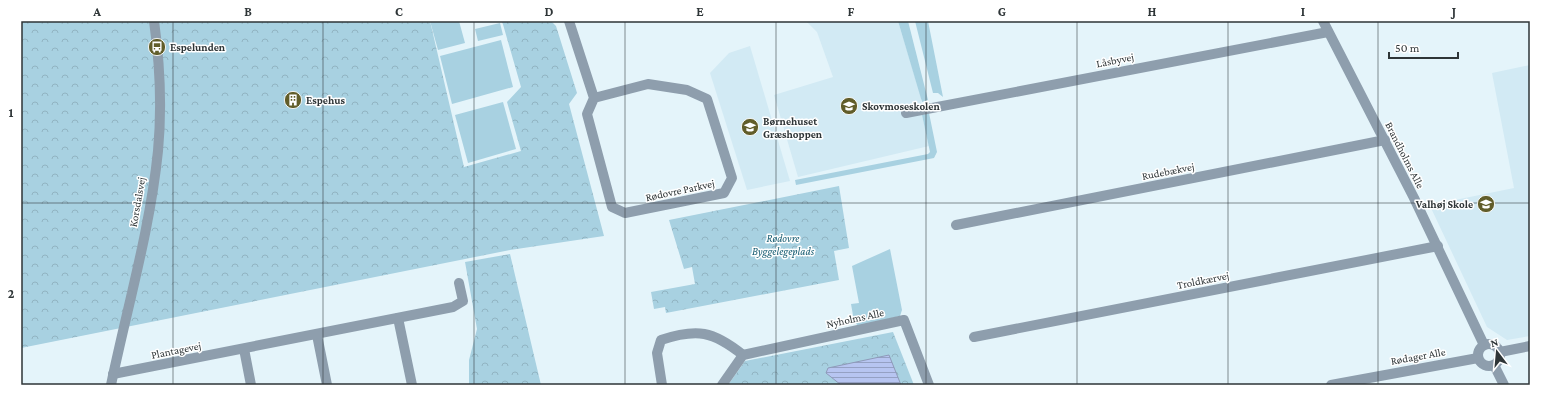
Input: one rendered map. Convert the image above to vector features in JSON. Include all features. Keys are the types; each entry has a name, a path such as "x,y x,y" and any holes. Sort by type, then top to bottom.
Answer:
{"street":[{"name":"Korsdalsvej","path":"111,385 153,190 158,151 160,111 154,21"},
{"path":"569,21 594,98"},
{"name":"Brandholms Alle","path":"1323,21 1438,246 1484,344"},
{"name":"Låsbyvej","path":"906,113 1328,32"},
{"name":"Rødovre Parkvej","path":"648,84 687,90 707,99 732,178 724,193 625,213 612,207 587,114 594,98 648,84"},
{"name":"Rudebækvej","path":"956,225 1385,140"},
{"name":"Troldkærvej","path":"974,337 1438,246"},
{"name":"Plantagevej","path":"113,374 453,307 463,301 459,283"},
{"path":"398,318 412,385"},
{"name":"Nyholms Alle","path":"743,355 904,320 929,385"},
{"path":"662,385 657,353 661,340 696,331 716,336 743,355 722,385"},
{"path":"316,335 327,385"},
{"path":"1484,344 1494,344 1500,352 1500,360 1494,365 1486,366 1478,358 1479,350 1484,344"},
{"path":"1500,352 1530,346"},
{"path":"244,349 251,385"},
{"name":"Rødager Alle","path":"1331,385 1363,382 1478,358"},
{"path":"1494,365 1504,385"}],"shaded area":[{"name":"Skovmoseskolen","path":"806,21 898,21 921,97 922,115 929,146 798,177 774,95 833,77 817,32"},
{"name":"Børnehuset Græshoppen","path":"750,46 790,181 747,190 710,73 729,53"},
{"name":"Valhøj Skole","path":"1530,65 1530,336 1507,340 1487,327 1431,208 1455,200 1514,188 1492,73"},
{"path":"889,355 901,385 841,385 826,373 828,368"}],"green space":[{"path":"21,21 430,21 464,167 521,151 507,102 521,87 502,21 551,21 556,26 577,93 569,104 604,236 510,250 21,348"},
{"path":"430,21 459,21 465,43 438,50"},
{"path":"898,21 908,21 928,100 922,102"},
{"path":"915,21 928,21 943,97 938,93 933,93"},
{"path":"500,23 503,35 478,41 475,29"},
{"path":"501,40 513,87 452,104 440,56"},
{"path":"503,102 516,149 468,163 455,115"},
{"path":"929,113 937,152 934,158 796,185 795,180 928,154 930,152 922,115"},
{"name":"Rødovre Byggelegeplads","path":"839,186 849,248 834,251 839,280 666,313 665,307 654,309 651,292 695,284 692,267 684,269 669,220"},
{"path":"890,249 902,310 900,316 858,326 854,321 851,304 859,303 852,266"},
{"path":"510,254 541,385 469,385 469,360 477,329 465,262"},
{"path":"893,332 914,385 728,385 745,361"}],"place":[{"name":"Espelunden","path":"157,47"},
{"name":"Espehus","path":"293,100"},
{"name":"Skovmoseskolen","path":"849,106"},
{"name":"Børnehuset Græshoppen","path":"750,127"},
{"name":"Valhøj Skole","path":"1486,204"}]}
